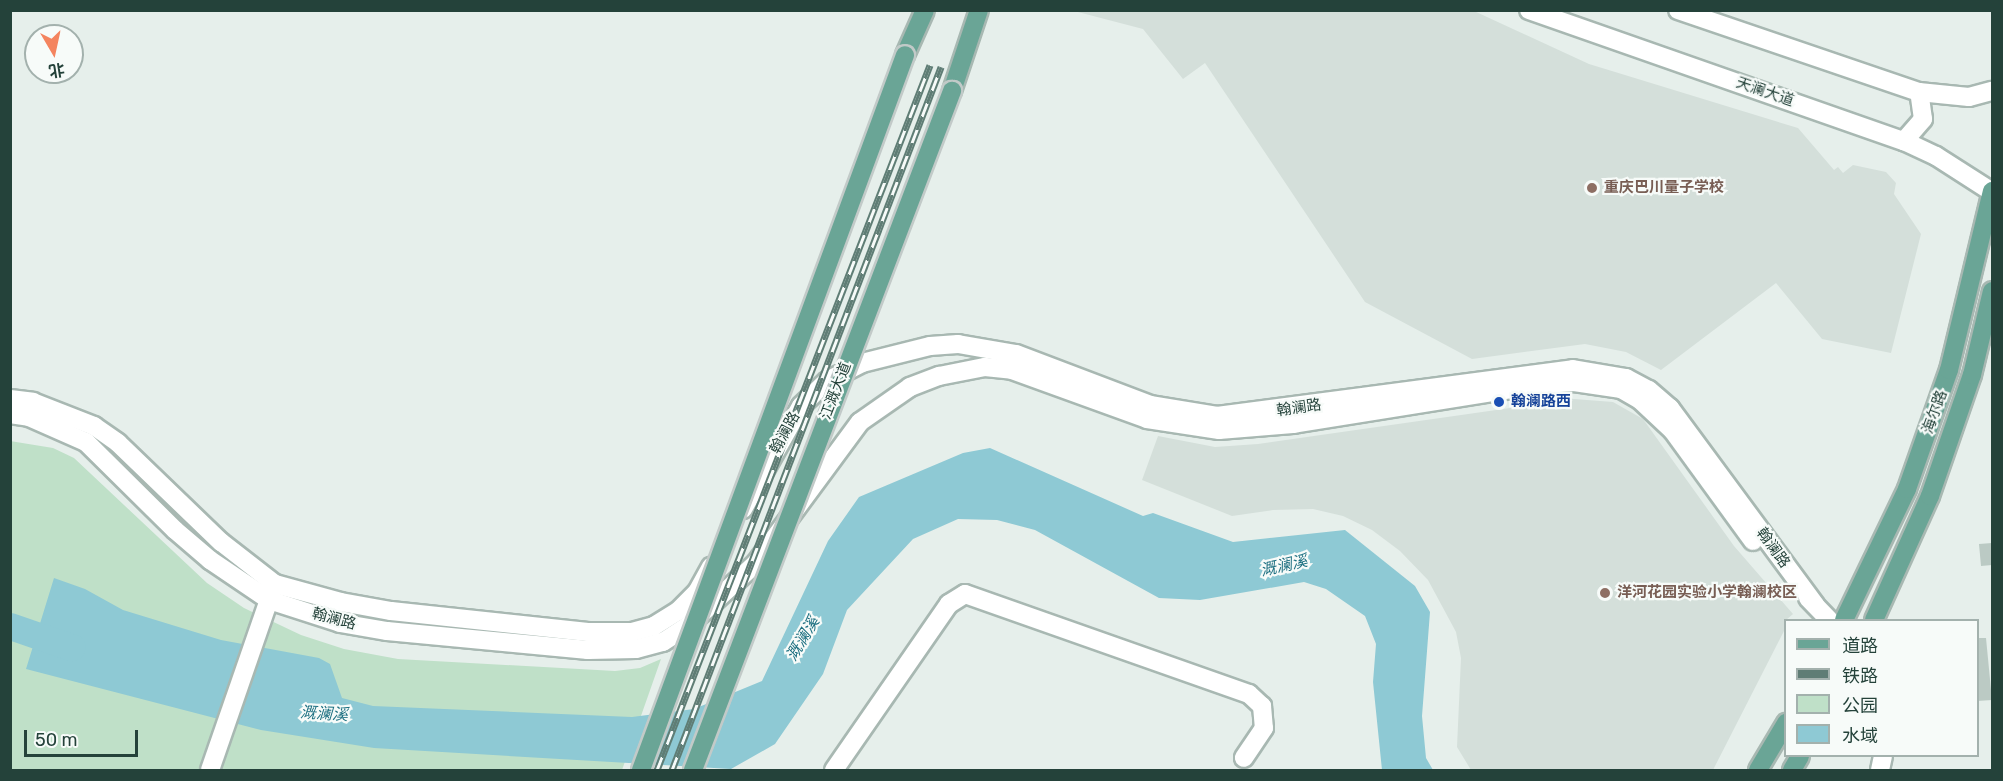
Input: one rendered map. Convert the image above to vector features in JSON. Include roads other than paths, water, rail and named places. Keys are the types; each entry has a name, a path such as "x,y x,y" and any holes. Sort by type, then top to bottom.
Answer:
{"main road":[{"path":"641,771 905,55 925,10"},
{"name":"江溉大道","path":"693,771 952,91 979,10"},
{"name":"海尔路","path":"1845,619 1907,489 1949,370 1992,191"},
{"name":"海尔路","path":"1875,619 1926,506 1972,375 1992,291"},
{"path":"1758,771 1784,725"},
{"path":"1792,771 1799,757"}],"street":[{"name":"天澜大道","path":"1529,10 1904,141 1936,156 1992,191"},
{"path":"1678,10 1919,92 1969,97 1992,91"},
{"path":"1904,141 1923,119 1919,92"},
{"name":"翰澜路","path":"10,399 33,402 94,426 118,444 272,592 391,611 609,634 654,626 678,611 696,592 801,406 827,381 862,363 930,346 958,344 1016,354 1150,405 1217,416 1573,369 1626,378 1649,390 1684,424 1815,605"},
{"name":"翰澜路","path":"10,414 29,417 86,442 175,530 210,560 340,623 387,632 610,652 663,642 688,626 756,563 860,422 910,387 939,376 985,367 1012,370 1147,419 1219,430 1293,424 1544,384 1574,382 1621,389 1648,407 1673,431 1751,538 1815,605"},
{"path":"210,771 272,592"},
{"path":"834,771 950,604 965,594 1249,694 1262,706 1264,728 1244,758"},
{"path":"1815,605 1827,619"}],"water":[{"path":"990,448 1143,516 1153,513 1233,542 1345,530 1415,586 1430,612 1422,716 1426,758 1433,770 1382,770 1373,682 1376,644 1365,616 1326,589 1304,582 1200,600 1159,598 1035,530 997,520 958,519 913,539 847,610 823,674 775,744 731,769 374,748 261,730 26,669 54,578 85,589 123,610 221,640 319,658 330,664 342,698 373,706 632,717 694,709 762,681 828,541 859,497 963,453"}],"waterway":[{"name":"溉澜溪","path":"10,626 71,647"}],"railway":[{"path":"657,770 930,65"},
{"path":"672,770 941,67"}],"place":[{"name":"重庆巴川量子学校","path":"1592,188"},
{"name":"翰澜路西","path":"1499,402"},
{"name":"洋河花园实验小学翰澜校区","path":"1605,593"}]}
